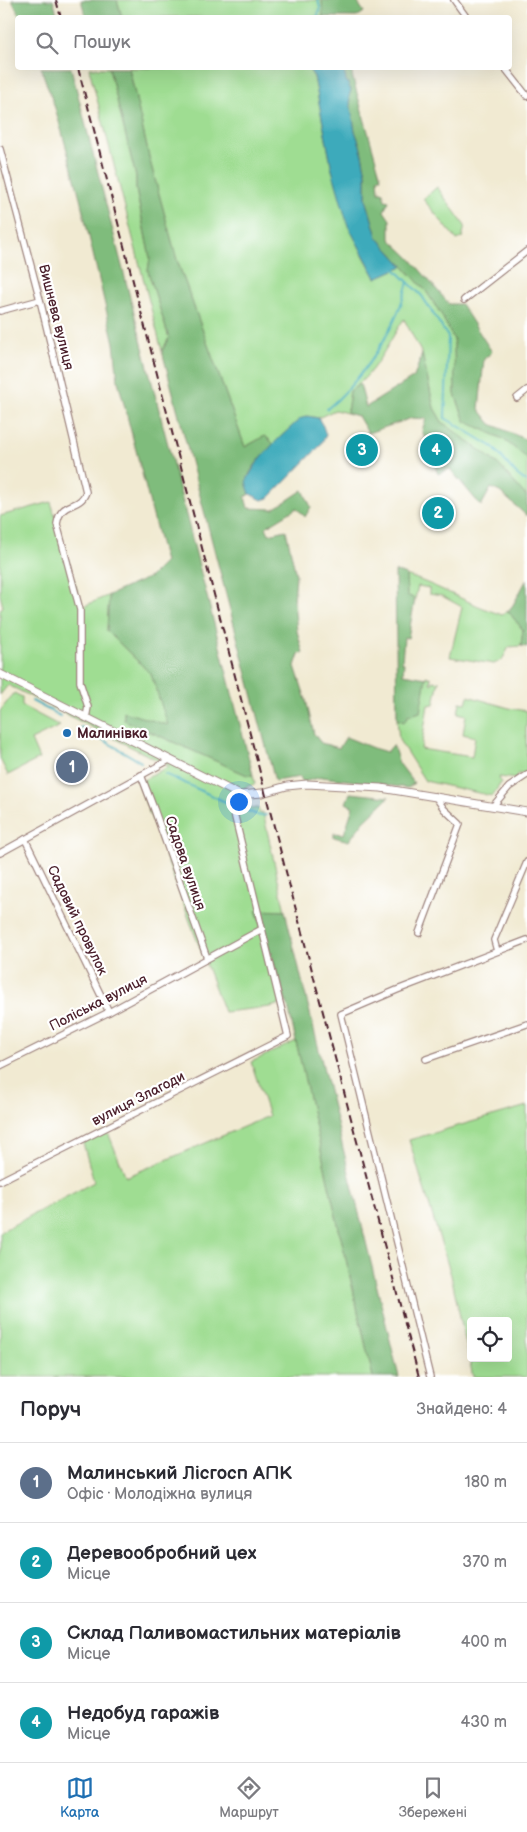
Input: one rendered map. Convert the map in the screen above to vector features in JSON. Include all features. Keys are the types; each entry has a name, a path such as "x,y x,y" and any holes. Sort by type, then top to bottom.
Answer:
{"street":[{"path":"454,0 465,15"},
{"path":"507,70 527,96"},
{"name":"Вишнева вулиця","path":"0,150 40,300 86,492 80,502 63,509 58,516 57,524 80,610 80,682 88,707 86,718"},
{"path":"464,300 527,250"},
{"path":"0,311 40,300"},
{"path":"517,398 527,390"},
{"path":"0,674 240,795 262,793 287,786 307,784 381,788 527,812"},
{"path":"0,853 169,760"},
{"name":"Садова вулиця","path":"141,775 207,958"},
{"path":"493,806 509,787 526,779"},
{"path":"240,795 233,809 262,929"},
{"path":"419,933 460,824 444,809 435,796"},
{"name":"Садовий провулок","path":"25,839 108,1012"},
{"path":"497,951 494,940 527,862"},
{"name":"Поліська вулиця","path":"0,1066 108,1012 262,929"},
{"name":"вулиця Злагоди","path":"0,1181 288,1036 262,929"},
{"path":"430,1377 341,1014 397,990 527,940"},
{"path":"426,1059 527,1024"}],"green space":[{"path":"12,0 53,0 57,15 19,15"},
{"path":"81,0 117,0 121,15 85,15"},
{"path":"117,0 322,0 323,15 121,15"},
{"path":"322,0 356,0 364,12 360,15 323,15"},
{"path":"42,70 72,70 253,775 247,775 124,720 124,712 168,725 151,674 107,631 109,595 150,577 165,562 118,381 114,343 78,190 56,111"},
{"path":"90,70 109,70 136,177 136,190 150,258 148,271 169,338 162,351"},
{"path":"109,70 129,70 150,161 177,260 245,447 265,436 274,444 250,473 247,484 250,494 245,497 248,508 274,509 303,490 311,507 305,517 297,508 266,527 269,534 286,530 296,575 294,602 297,631 303,653 299,654 295,666 314,734 321,743 339,748 346,737 387,752 393,745 399,763 414,783 408,788 322,777 303,782 300,777 275,781 162,351 169,338 148,271 150,258 136,189 136,177"},
{"path":"129,70 309,70 314,77 332,170 361,251 376,278 403,266 426,291 441,314 454,340 455,394 465,421 503,439 527,458 527,497 498,464 442,422 434,408 422,354 404,319 374,367 350,391 347,413 335,410 318,418 307,416 300,419 274,444 265,436 245,447 177,260 150,161"},
{"path":"344,70 351,70 381,178 378,178 379,192 383,192 385,200 389,201 384,211 390,220 390,239 409,257 449,304 461,304 492,352 484,359 479,409 491,424 527,440 527,458 503,439 465,421 455,394 454,340 441,314 426,291 377,237 366,199 366,174 355,131 349,96 351,90"},
{"path":"437,187 465,226 462,238 457,240 423,199"},
{"path":"422,354 434,408 442,422 498,464 527,497 527,516 500,492 491,488 481,506 450,469 438,474 422,430 426,419 412,418 368,433 358,416 347,413 350,391 360,384 366,407 414,377"},
{"path":"51,502 82,607 109,595 107,631 151,674 169,726 124,712 124,720 247,775 253,775 255,784 245,787 251,809 258,808 260,813 263,812 285,911 256,910 287,1002 270,1007 224,1012 138,783 169,766 8,685 0,695 0,609 3,607 0,595 0,516"},
{"path":"395,571 406,575 407,595 415,599 408,638 404,637 403,674 426,678 420,712 408,716 404,722 397,719"},
{"path":"406,575 502,615 508,611 523,630 521,646 509,647 502,660 494,664 450,657 462,607 442,596 429,594 429,588 418,586 415,599 407,595"},
{"path":"527,579 527,647 521,646 523,630 508,611"},
{"path":"426,676 431,678 430,683 432,684 433,681 437,682 439,680 434,704 428,705 421,749 472,757 475,737 463,734 466,715 458,713 460,702 466,703 468,696 509,708 527,711 527,774 517,774 516,779 499,777 501,783 492,796 425,781 399,740 397,719 404,721 408,716 420,712"},
{"path":"14,693 22,697 22,706 60,726 31,740 39,759 8,775 0,759 0,711"},
{"path":"350,793 389,797 364,821 349,841 334,837 334,833 344,834 353,807 346,803"},
{"path":"256,910 285,911 399,1377 373,1377 287,1002"},
{"path":"296,1041 373,1377 0,1377 0,1232 94,1182 83,1143 107,1130 126,1177 269,1116 251,1062"},
{"path":"527,1106 527,1377 473,1377 470,1362 512,1362 512,1317 467,1317 467,1349 451,1275 409,1140"}],"water":[{"path":"309,70 344,70 351,90 349,96 355,131 366,174 366,199 377,237 403,266 376,278 348,226 332,170 314,77"},
{"path":"307,416 318,418 323,426 326,435 320,446 269,498 262,500 250,494 246,482 256,464 285,433 300,419"}],"waterway":[{"path":"318,0 320,8 318,15"},
{"path":"395,269 422,296 448,337 445,418 493,447 516,474 527,482"},
{"path":"327,409 348,389 377,352 398,312 408,282"},
{"path":"32,701 60,716"},
{"path":"81,727 141,762"},
{"path":"165,774 230,804"},
{"path":"240,808 260,816 266,815"}],"railway":[{"path":"56,0 60,15"},
{"path":"79,70 265,792 419,1377"}],"place":[{"name":"Склад Паливомастильних матеріалів","path":"362,450"},
{"name":"Недобуд гаражів","path":"436,450"},
{"name":"Деревообробний цех","path":"438,513"},
{"name":"Малинівка","path":"67,733"},
{"name":"Малинський Лісгосп АПК","path":"72,767"}]}
